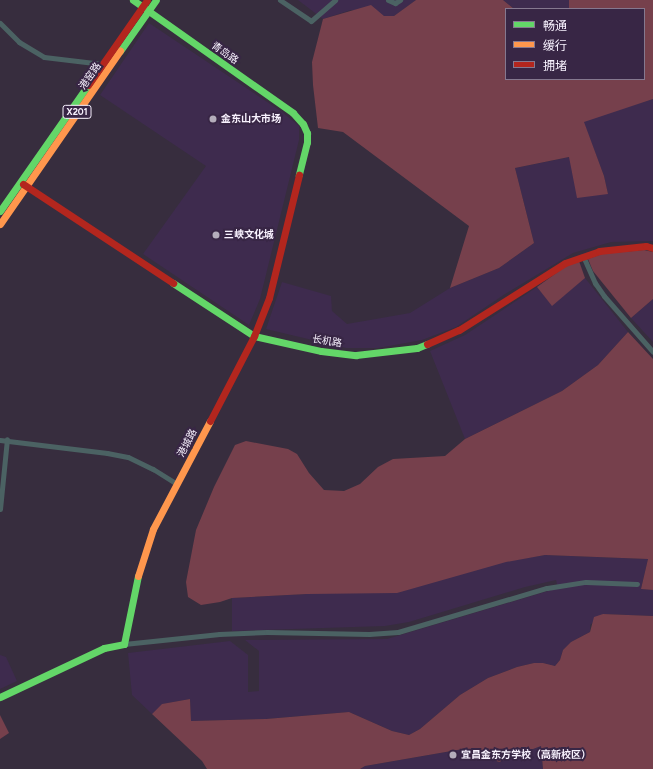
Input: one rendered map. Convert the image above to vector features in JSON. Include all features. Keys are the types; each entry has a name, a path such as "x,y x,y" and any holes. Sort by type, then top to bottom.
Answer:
{"street":[{"name":"青岛路","path":"133,0 293,113 303,124"},
{"name":"港窑路","path":"0,211 23,184 144,8 147,0"},
{"name":"港窑路","path":"0,224 23,184 103,64 144,8 156,0"},
{"path":"280,0 311,21 335,0"},
{"path":"388,0 395,2 400,0"},
{"path":"0,23 20,42 44,57 103,64"},
{"name":"港城路","path":"124,644 135,586 153,529 254,336 276,273 307,142 307,133 303,124"},
{"name":"长机路","path":"23,184 254,336 321,351 356,355 417,348 459,330 565,263 583,256 599,251 646,246 653,248"},
{"path":"583,256 595,284 653,352"},
{"path":"0,440 128,457 153,469 177,484"},
{"path":"0,509 7,440"},
{"path":"0,697 104,648 124,644 219,634 267,632 369,634 398,632 547,588 586,582 637,584"}],"shaded area":[{"path":"298,0 416,0 394,16 384,16 351,10 323,19"},
{"path":"416,0 503,0 513,8 505,8 505,80 645,80 645,8 569,8 569,0 653,0 653,99 584,122 604,176 608,194 577,198 569,157 515,168 534,243 499,268 450,288 469,226 343,132 318,128 312,62 323,19 371,5 384,16 394,16"},
{"path":"503,0 569,0 569,8 513,8"},
{"path":"149,23 282,112 299,126 299,140 260,299 249,325 143,254 206,166 100,95"},
{"path":"653,99 653,241 611,242 573,253 505,294 456,327 422,340 378,348 346,348 266,329 282,282 331,296 332,311 347,324 410,313 450,288 499,268 534,243 515,168 570,157 608,194 604,176 583,121"},
{"path":"644,250 653,252 653,299 631,318 593,271 588,259 602,254"},
{"path":"579,261 585,278 552,306 537,287 566,266"},
{"path":"585,278 628,332 598,365 562,391 465,439 430,351 465,335 537,287 552,305"},
{"path":"653,299 653,342 631,318"},
{"path":"628,332 653,359 653,590 641,589 648,559 545,555 506,562 397,593 307,594 232,598 220,602 201,605 188,597 186,582 196,530 214,487 235,445 246,441 288,449 297,454 309,473 324,490 344,491 360,484 378,467 393,459 445,456 465,439 562,391 598,365"},
{"path":"545,555 648,559 641,589 653,590 653,616 603,614 590,625 590,632 571,642 563,650 560,660 555,666 543,663 534,663 517,667 488,678 460,695 420,729 409,735 392,731 349,712 266,719 191,721 190,699 163,704 152,714 132,695 128,653 230,641 248,655 248,692 259,691 259,651 245,640 387,639 558,588 556,580 525,587 409,622 385,626 232,631 232,598 307,594"},
{"path":"603,614 653,616 653,769 543,769 541,746 499,762 463,749 365,766 360,769 207,769 202,761 152,714 162,704 190,699 191,721 266,719 349,712 392,731 409,735 420,729 460,695 488,678 517,667 534,663 543,663 555,666 560,660 563,650 571,642 590,632 594,617"},
{"path":"0,655 6,657 17,681 0,689"},
{"path":"0,715 9,733 0,739"},
{"name":"宜昌金东方学校（高新校区）","path":"541,746 543,769 360,769 365,766 463,749 499,762"}],"traffic: fast":[{"path":"133,0 293,113 303,124 307,133 307,142 299,175"},
{"path":"120,51 156,0"},
{"path":"0,211 88,85"},
{"path":"173,283 254,336 321,351 356,355 417,348 427,344"},
{"path":"0,697 104,648 124,644 138,576"}],"traffic: slow":[{"path":"0,224 120,51"},
{"path":"138,576 153,529 210,421"}],"traffic: jam":[{"path":"88,85 147,0"},
{"path":"210,421 254,336 269,298 299,175"},
{"path":"23,184 173,283"},
{"path":"427,344 459,330 565,263 599,251 646,246 653,248"}],"place":[{"name":"金东山大市场","path":"213,119"},
{"name":"三峡文化城","path":"216,235"},
{"name":"宜昌金东方学校（高新校区）","path":"453,755"}]}
